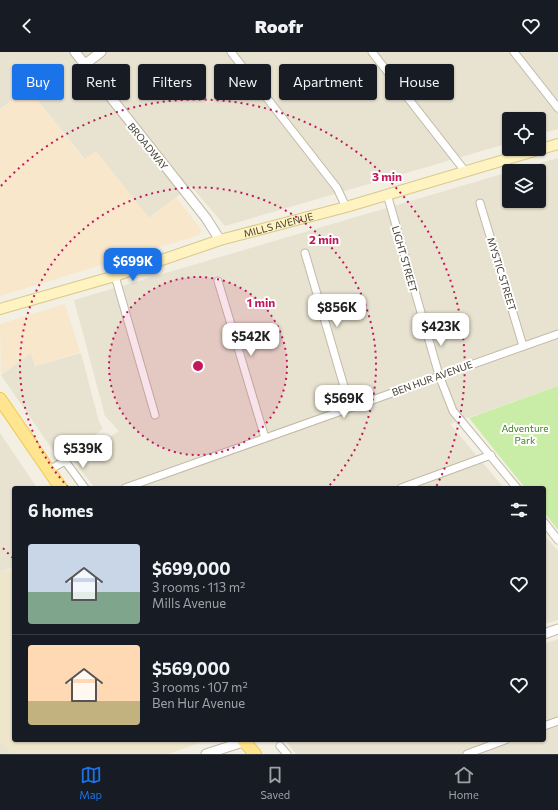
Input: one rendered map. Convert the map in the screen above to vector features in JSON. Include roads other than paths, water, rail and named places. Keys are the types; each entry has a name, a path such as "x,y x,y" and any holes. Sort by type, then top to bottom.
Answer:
{"main road":[{"name":"MILLS AVENUE","path":"0,309 115,276 220,240 346,206 558,144"},
{"path":"0,399 60,486"},
{"path":"247,742 255,754"}],"street":[{"name":"BROADWAY","path":"75,52 83,64"},
{"path":"85,64 101,52"},
{"path":"231,52 338,188 346,206"},
{"path":"372,52 465,171"},
{"path":"514,52 558,108"},
{"name":"BROADWAY","path":"112,100 206,218 220,240"},
{"name":"LIGHT STREET","path":"386,194 439,375 453,410 515,486"},
{"name":"MYSTIC STREET","path":"480,203 523,346"},
{"path":"305,253 350,407"},
{"path":"115,276 155,415"},
{"path":"218,281 265,438"},
{"name":"BEN HUR AVENUE","path":"131,486 439,375 558,334"},
{"path":"406,486 491,455"},
{"path":"49,470 65,461 84,486"},
{"path":"547,531 558,540"},
{"path":"546,633 558,629"},
{"path":"546,725 558,721"},
{"path":"206,754 243,742"},
{"path":"467,754 500,742"},
{"path":"280,746 287,754"}],"park label":[{"name":"Adventure Park","path":"525,434"}]}
